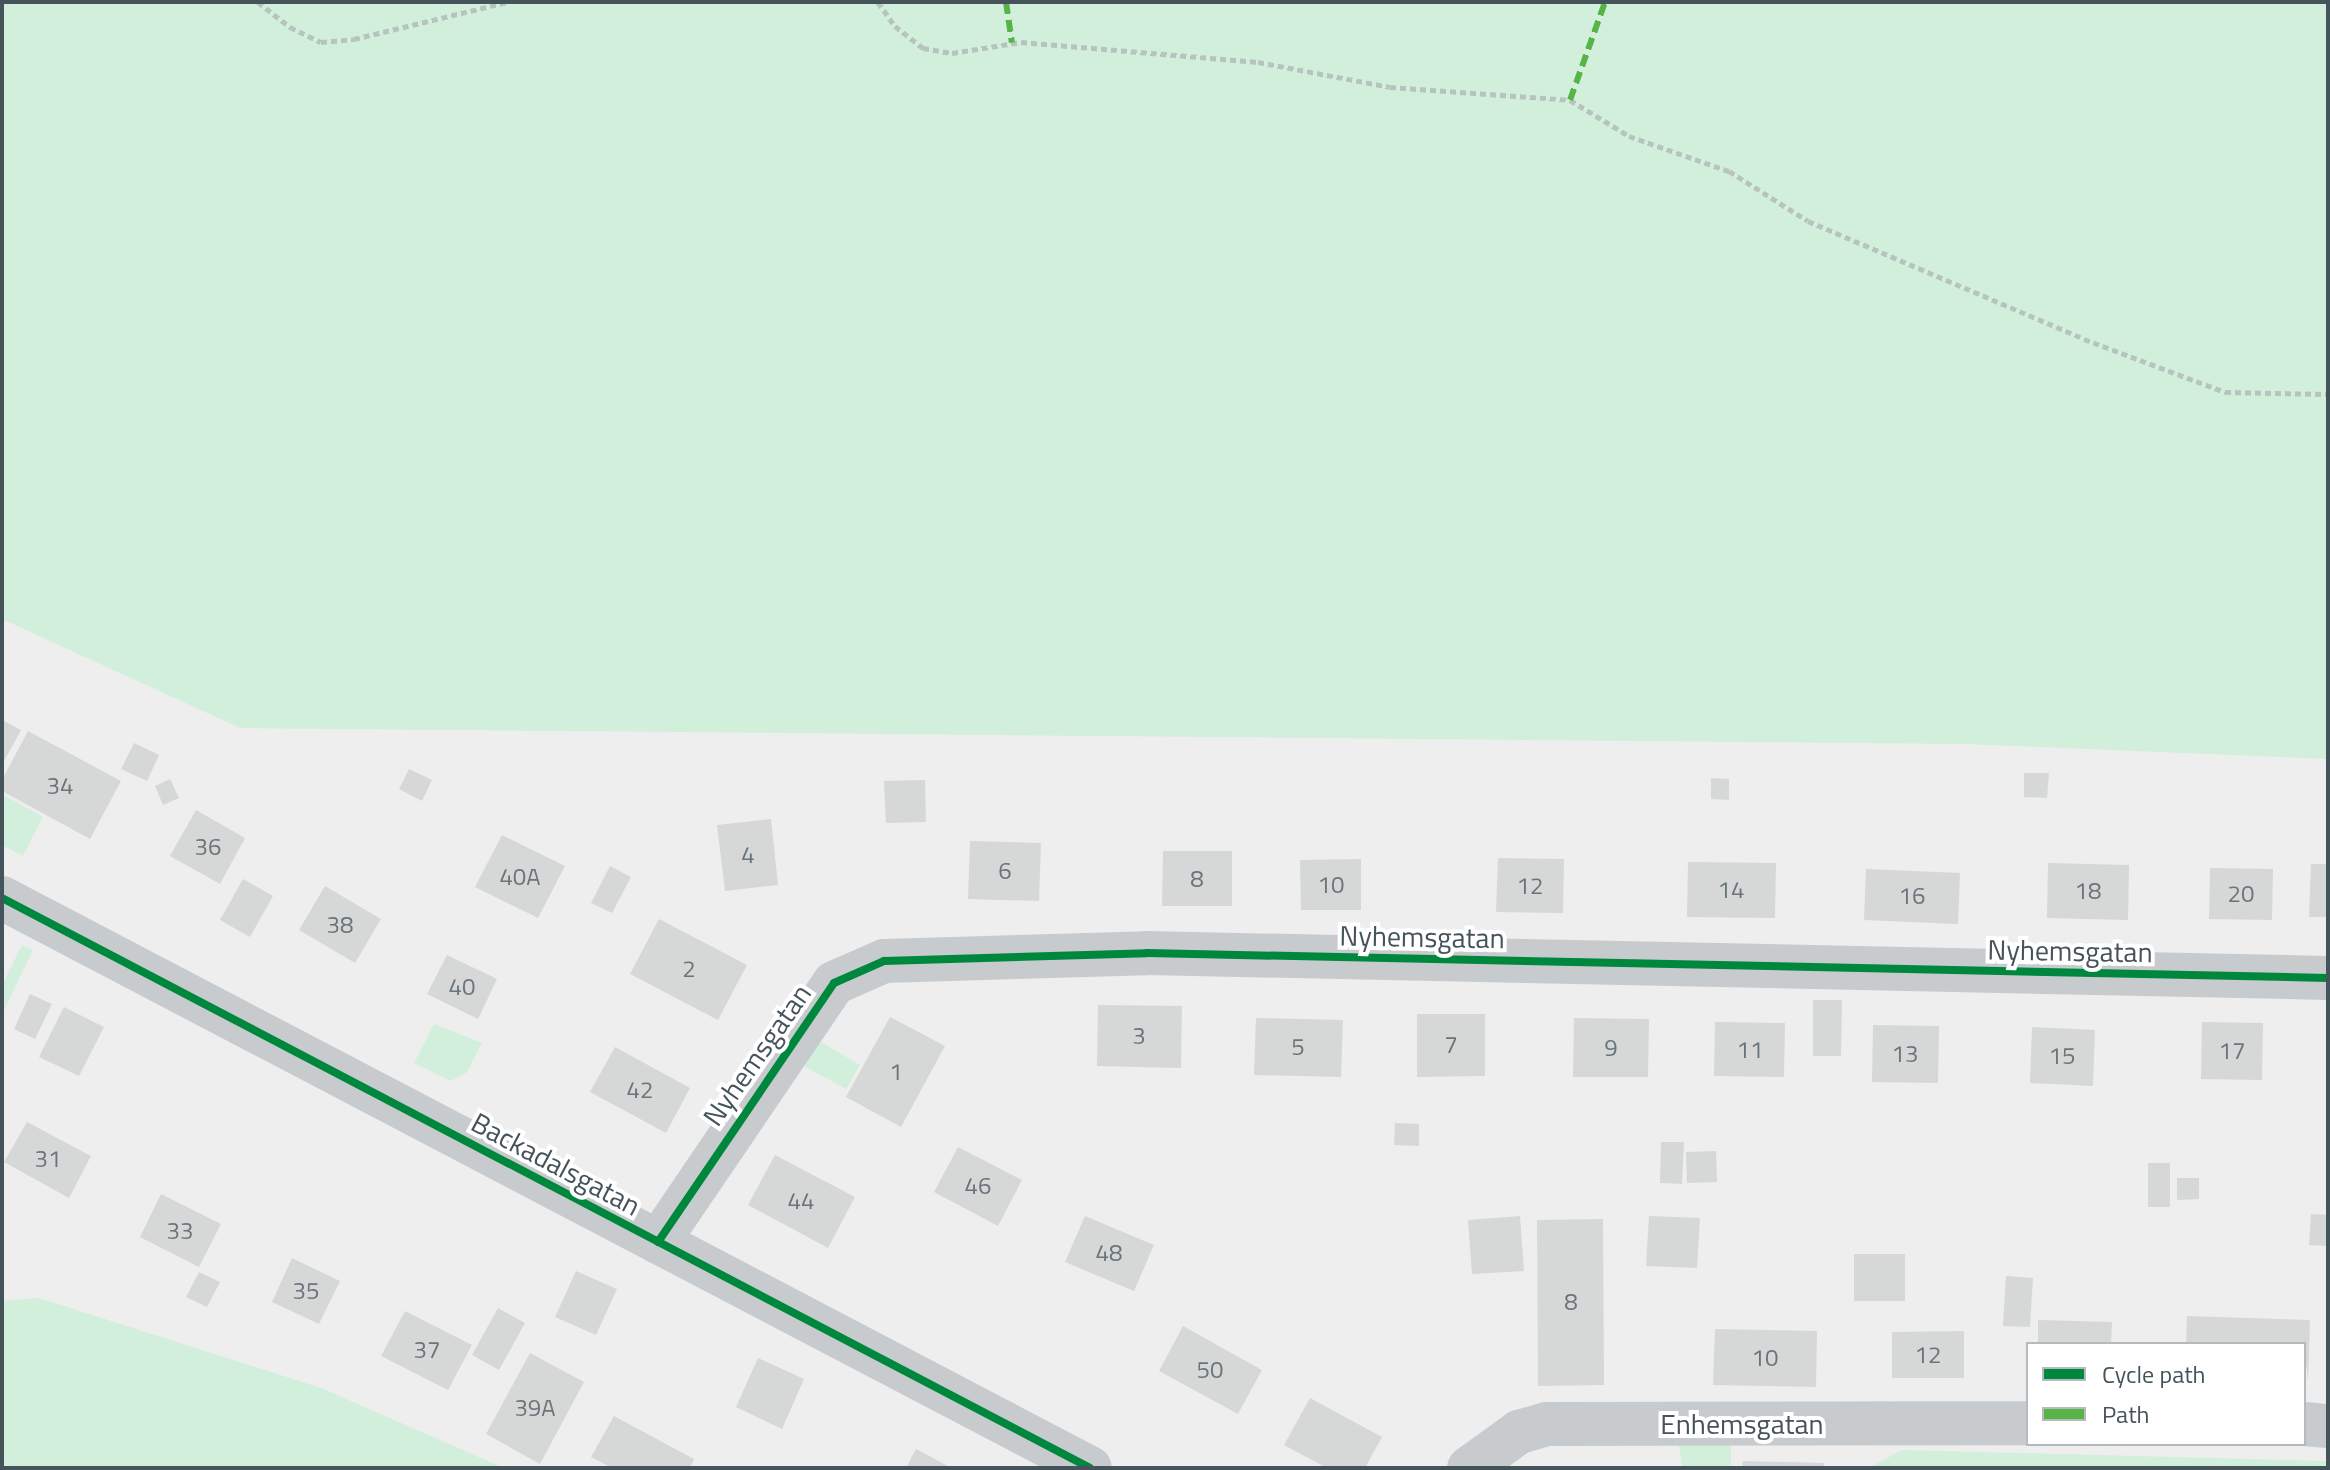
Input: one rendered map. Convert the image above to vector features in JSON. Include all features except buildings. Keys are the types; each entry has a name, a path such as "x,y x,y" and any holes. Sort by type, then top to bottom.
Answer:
{"street":[{"name":"Backadalsgatan","path":"2,898 1090,1468"},
{"name":"Nyhemsgatan","path":"658,1242 834,983 884,961 1147,953 2328,978"},
{"name":"Enhemsgatan","path":"1469,1468 1519,1432 1547,1424 2026,1423"},
{"path":"2306,1424 2328,1426"}],"path":[{"path":"258,2 290,27 321,42 354,39 507,2"},
{"path":"878,2 895,26 923,48 952,53 1021,42 1258,62 1390,87 1570,100 1629,136 1729,171 1808,221 2084,339 2225,392 2328,394"}],"green space":[{"path":"2,2 2328,2 2328,759 1965,744 240,728 2,619"},
{"path":"2,794 43,817 23,856 2,845"},
{"path":"22,945 33,950 2,1014 2,985"},
{"path":"434,1024 482,1043 467,1072 451,1081 414,1063"},
{"path":"819,1041 860,1065 846,1089 804,1066"},
{"path":"39,1298 321,1388 504,1468 2,1468 2,1301"},
{"path":"1731,1443 1731,1468 1682,1468 1679,1445"},
{"path":"1902,1450 2328,1461 2328,1468 1868,1468"}],"marked path":[{"path":"1006,2 1012,43"},
{"path":"1570,100 1605,2"}],"cycle path":[{"path":"2,898 1090,1468"},
{"path":"658,1242 834,983 884,961 1147,953 2328,978"}]}
